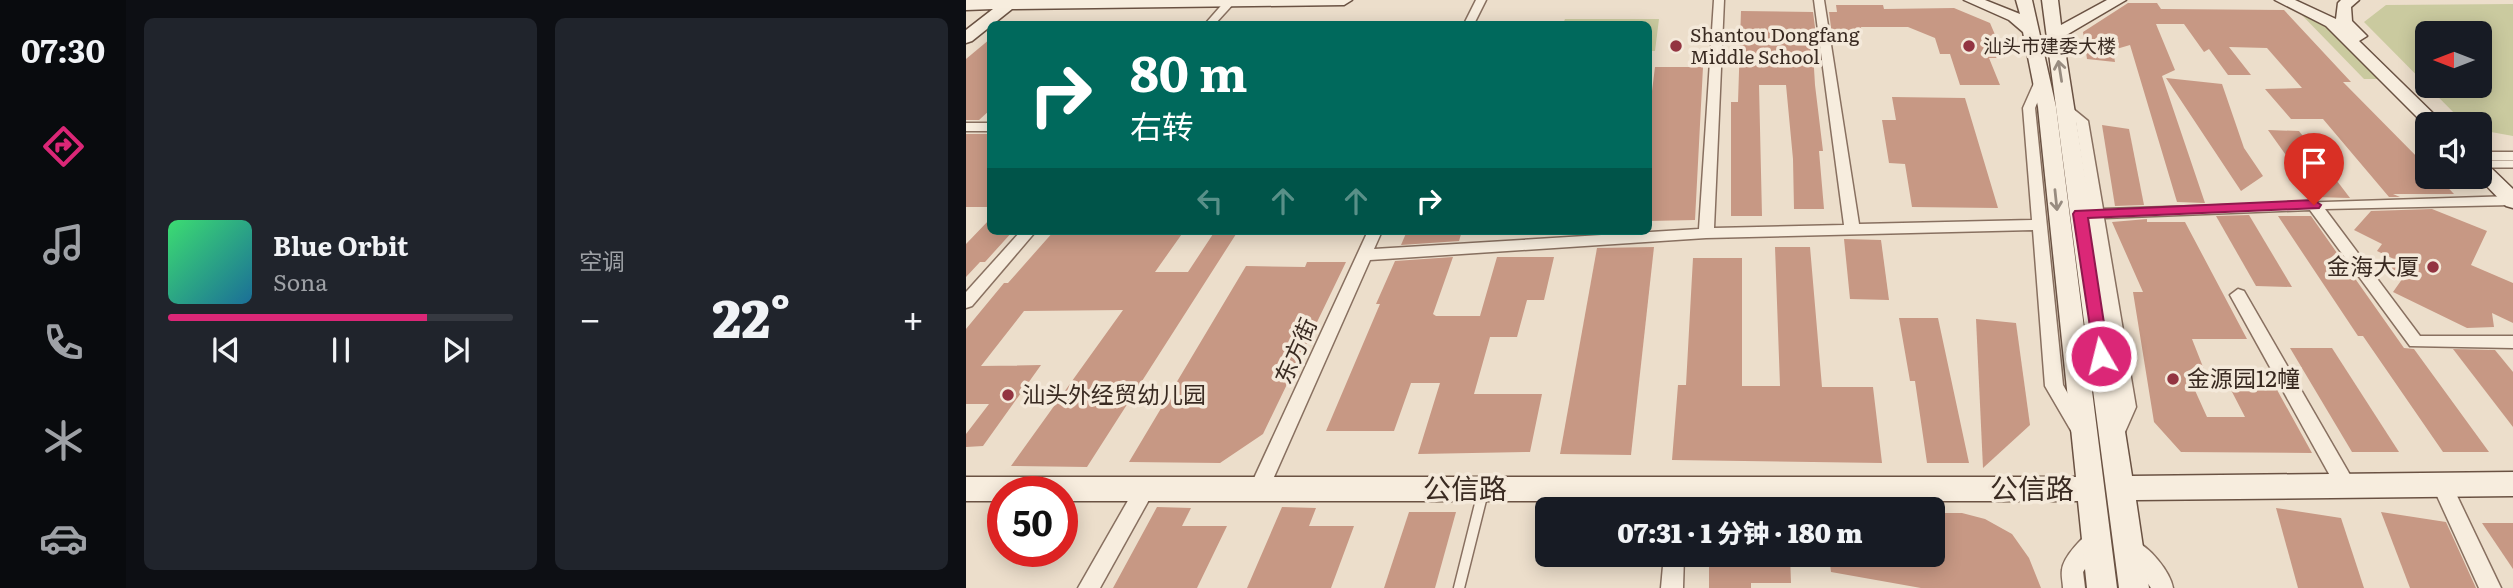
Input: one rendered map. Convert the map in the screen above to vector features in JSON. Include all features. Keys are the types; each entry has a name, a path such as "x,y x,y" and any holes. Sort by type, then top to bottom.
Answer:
{"main road":[{"path":"966,5 1016,2 1344,0"},
{"path":"1972,0 2014,18 2033,32"},
{"path":"2024,0 2033,32 2039,84 2088,214 2087,259 2134,588"},
{"path":"2050,0 2066,107 2060,145 2063,269 2102,588"},
{"path":"2054,35 2118,0"},
{"path":"2351,0 2343,6 2344,22 2436,112"},
{"path":"997,21 1016,2"},
{"path":"990,21 1016,2"},
{"path":"966,38 987,23"},
{"path":"966,47 987,30"},
{"path":"2492,172 2513,196"},
{"path":"2120,488 2513,484"},
{"name":"公信路","path":"966,489 1484,489 1638,497"},
{"name":"公信路","path":"1760,497 2091,489"}],"street":[{"path":"1470,21 1480,0"},
{"path":"1706,233 1719,0"},
{"path":"1819,0 1853,229"},
{"path":"2283,0 2332,23 2423,112"},
{"path":"1213,21 1231,1"},
{"path":"966,127 987,127"},
{"path":"2060,145 2038,225 2040,251 2054,386 2084,437"},
{"path":"2492,159 2513,156"},
{"path":"2113,441 2127,408 2105,274 2088,214 2513,196"},
{"path":"2314,205 2416,342 2513,342"},
{"path":"1364,255 1706,233 2038,225"},
{"path":"966,302 1025,235"},
{"name":"东方街","path":"1259,489 1373,235"},
{"path":"2040,251 2063,269"},
{"path":"2087,259 2105,274"},
{"path":"2238,295 2346,486"},
{"path":"2442,485 2490,588"},
{"path":"1089,588 1145,489"},
{"path":"2074,588 2073,569 2096,538"},
{"path":"2128,543 2161,582 2162,588"},
{"path":"1672,588 1673,567"}],"lane":[{"path":"2492,162 2513,164"},
{"path":"1459,588 1484,489"}],"green space":[{"path":"2513,4 2513,136 2492,132 2492,112 2453,112 2439,98 2492,98 2492,21 2415,21 2415,74 2364,22 2386,5"},
{"path":"2298,11 2318,18 2383,79 2364,79"},
{"path":"1659,19 1655,51 1652,51 1652,21 1564,21"}],"building":[{"path":"2128,3 2157,3 2161,9 2284,10 2351,82 2343,82 2415,155 2415,189 2449,189 2454,194 2393,194 2400,197 2389,197 2323,119 2291,119 2265,89 2302,88 2267,48 2229,47 2251,75 2228,75 2209,49 2204,52 2184,24 2156,24 2175,70 2162,76 2205,203 2177,202 2130,45 2113,50 2115,62 2087,59 2083,32"},
{"name":"汕头市建委大楼","path":"1836,5 1883,5 1884,9 1954,8 1990,23 2005,58 1989,58 2000,85 1960,85 1950,54 1940,54 1935,38 1908,27 1861,27 1862,35 1832,35 1829,12 1837,12"},
{"path":"1741,11 1813,12 1816,35 1812,35 1823,151 1819,151 1824,209 1794,209 1793,159 1786,85 1759,85 1762,216 1731,216 1731,102 1738,102"},
{"path":"987,42 987,113 979,120 966,120 966,59"},
{"path":"1655,67 1703,67 1695,220 1652,221 1652,91"},
{"path":"2166,78 2222,84 2244,148 2263,176 2241,191"},
{"path":"1892,97 1965,98 1998,208 1912,207 1905,164 1889,163 1882,120 1896,120"},
{"path":"2102,125 2129,129 2144,205 2115,206"},
{"path":"2268,130 2299,131 2350,198 2316,197"},
{"path":"966,134 987,134 987,207 966,207"},
{"name":"金海大厦","path":"2432,209 2487,231 2471,265 2513,283 2513,323 2492,313 2494,327 2467,328 2393,292 2405,275 2390,268 2396,260 2377,251 2382,244 2354,230 2371,211"},
{"path":"2249,215 2292,287 2256,286 2216,216"},
{"path":"2278,216 2311,216 2404,348 2414,349 2489,452 2443,452 2363,336 2358,336"},
{"name":"金源园12幢","path":"2147,219 2147,222 2185,222 2247,339 2192,339 2205,372 2193,386 2207,417 2245,417 2230,388 2276,388 2312,453 2181,452 2154,422 2133,292 2143,292 2112,222"},
{"path":"987,222 987,235 1009,235 985,262 980,262 966,277 966,244"},
{"path":"1050,235 1181,235 1155,272 1188,272 1212,235 1235,235 1087,467 1011,466 1123,310 1024,311 981,366 1041,365 983,446 966,447 966,434 989,404 966,404 966,329 1004,283 1008,283"},
{"path":"1405,235 1461,235 1459,241 1401,245"},
{"path":"1844,239 1881,240 1889,300 1850,299"},
{"path":"1654,247 1631,455 1560,454 1597,248"},
{"path":"1775,247 1810,247 1822,387 1873,387 1882,463 1672,460 1678,385 1686,385 1693,258 1742,258 1742,386 1780,386"},
{"path":"1453,257 1433,314 1436,316 1480,316 1497,257 1554,257 1544,300 1527,300 1517,337 1490,337 1474,394 1542,394 1530,452 1418,454 1440,383 1411,383 1394,431 1326,431 1380,304 1376,304 1395,261"},
{"path":"1307,262 1346,262 1263,434 1220,463 1129,462 1246,266 1305,267"},
{"path":"1899,318 1938,318 1969,463 1927,463 1915,381 1910,381"},
{"path":"1976,319 2016,323 2030,425 1983,468"},
{"path":"2290,348 2332,348 2399,452 2352,452"},
{"path":"2453,349 2495,350 2513,372 2513,427"},
{"path":"1157,507 1191,508 1182,526 1227,526 1197,588 1113,588"},
{"path":"1282,507 1316,508 1309,526 1354,526 1331,588 1247,588"},
{"path":"2276,508 2341,518 2364,588 2298,588"},
{"path":"1409,512 1456,512 1435,588 1384,588"},
{"path":"2381,512 2446,522 2476,588 2410,588"},
{"path":"1945,513 1962,513 1985,519 2012,534 2029,558 2041,588 1921,588 1831,572 1830,567 1945,567"},
{"path":"2482,523 2513,523 2513,569"},
{"path":"1709,567 1790,567 1791,583 1751,583 1751,588 1709,588"}],"place":[{"name":"Shantou Dongfang Middle School","path":"1676,46"},
{"name":"汕头市建委大楼","path":"1969,46"},
{"name":"金海大厦","path":"2433,267"},
{"name":"金源园12幢","path":"2173,379"},
{"name":"汕头外经贸幼儿园","path":"1008,395"}],"route":[{"path":"2101,356 2080,214 2314,205"}]}
